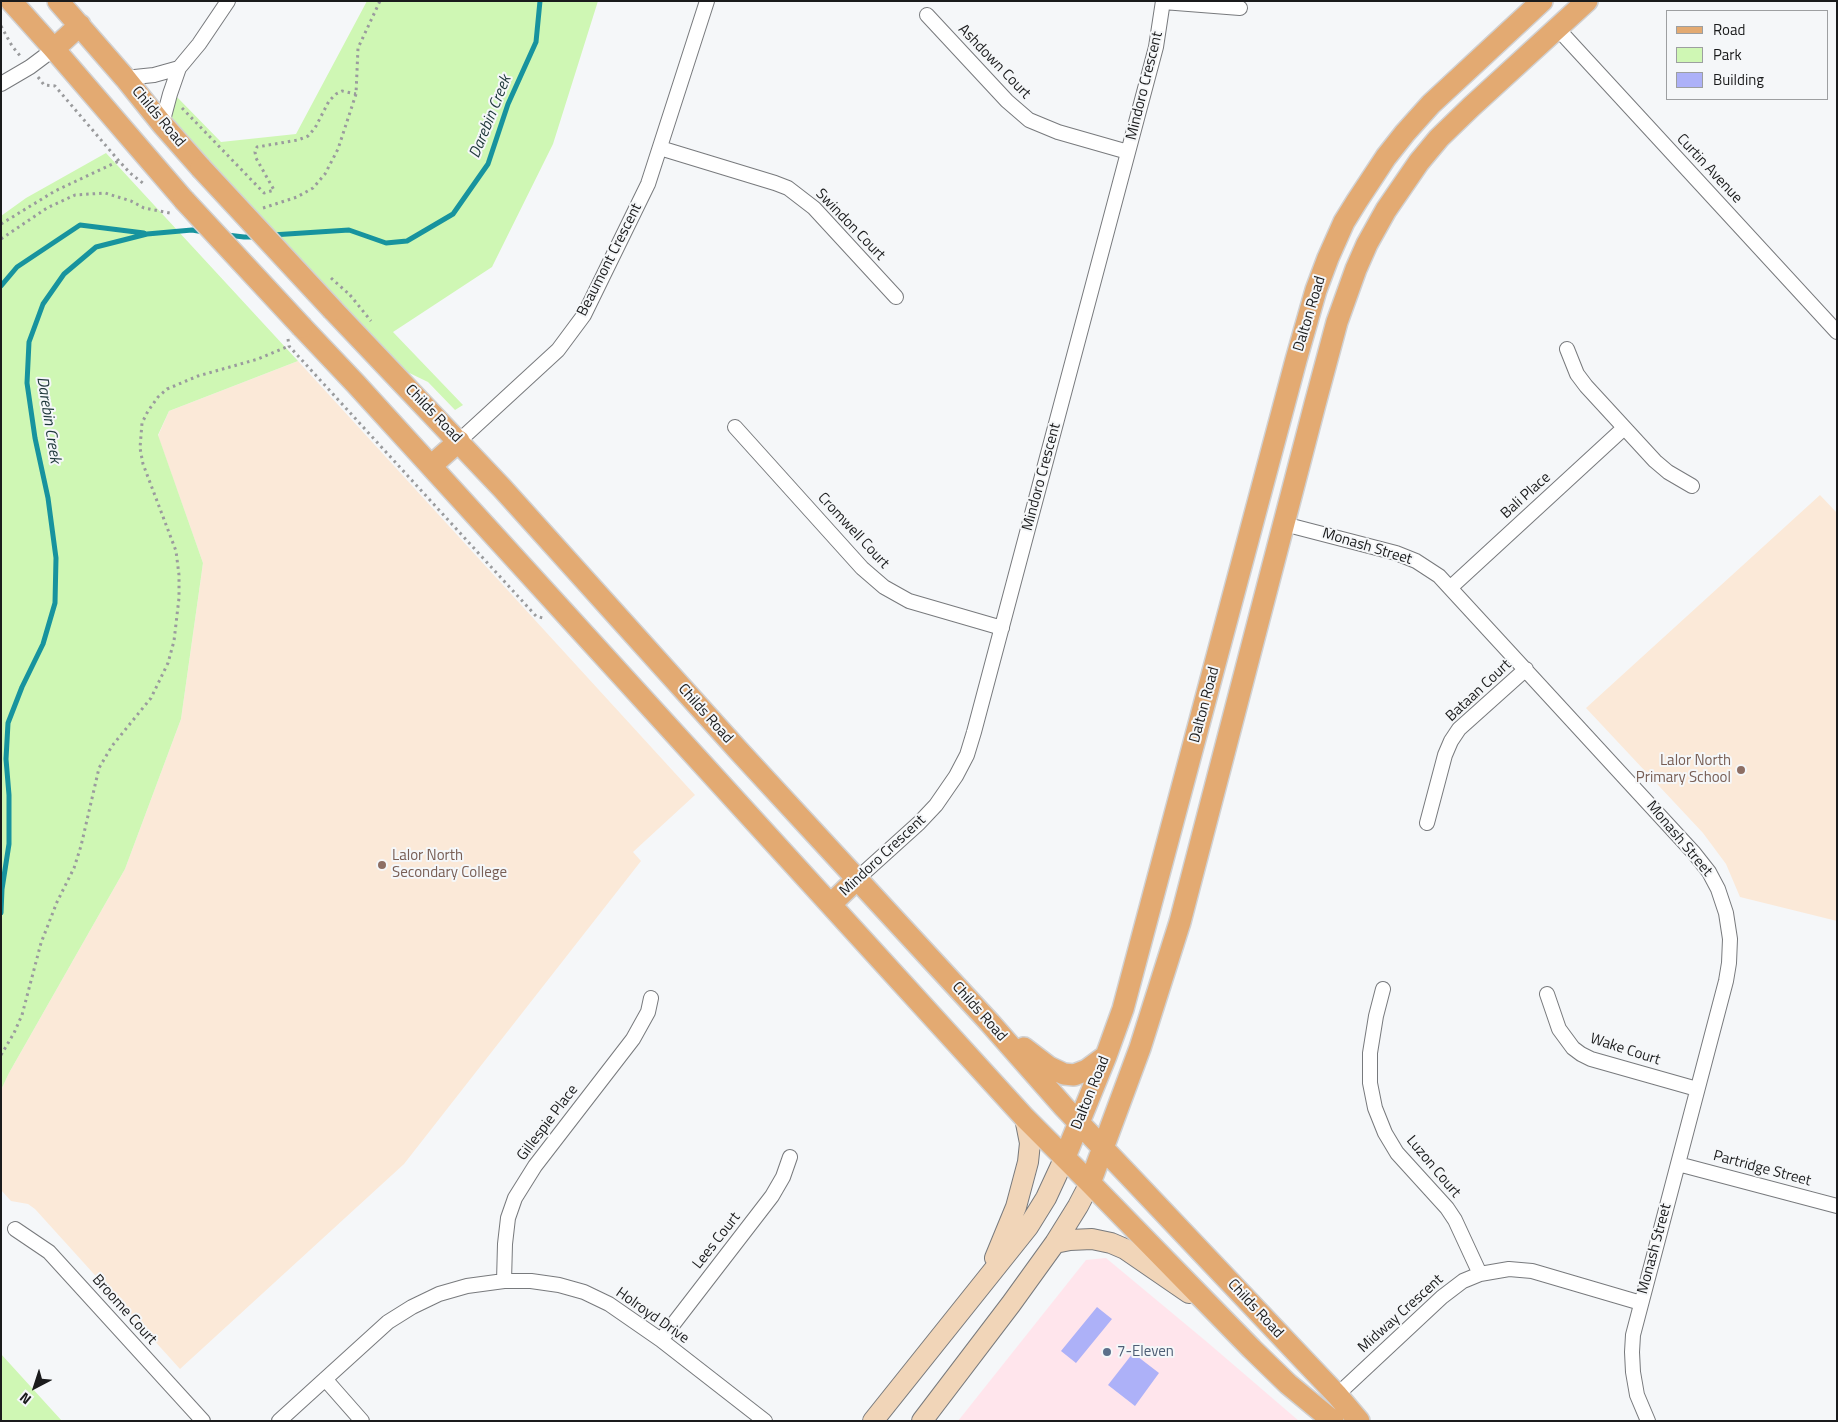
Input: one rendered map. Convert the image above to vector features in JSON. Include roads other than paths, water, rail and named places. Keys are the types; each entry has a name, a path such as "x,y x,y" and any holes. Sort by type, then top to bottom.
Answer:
{"main road":[{"path":"11,1 54,49 80,25"},
{"name":"Childs Road","path":"58,1 201,168 432,415 459,441 1079,1123 1337,1395 1359,1421"},
{"name":"Dalton Road","path":"873,1421 1028,1227 1046,1198 1065,1157 1106,1056 1123,1009 1152,906 1254,516 1316,290 1328,258 1349,214 1386,157 1431,104 1542,1"},
{"name":"Dalton Road","path":"922,1421 1006,1312 1055,1243 1090,1183 1104,1149 1149,1023 1180,922 1342,306 1356,269 1376,227 1401,187 1440,138 1586,1"},
{"name":"Childs Road","path":"54,49 295,333 431,466 1025,1118 1215,1312 1288,1384 1327,1416"},
{"name":"Beaumont Crescent","path":"431,466 459,441"},
{"name":"Monash Street","path":"1254,516 1284,524"},
{"name":"Mindoro Crescent","path":"831,904 857,879"},
{"path":"990,1023 1049,1067 1064,1074 1074,1075 1087,1070 1106,1056"},
{"path":"986,1280 1016,1207 1028,1162 1030,1143 1025,1118"},
{"path":"1055,1243 1092,1238 1125,1249 1215,1312"},
{"path":"1288,1384 1297,1372 1296,1353"},
{"path":"1327,1416 1337,1395"}],"street":[{"path":"162,124 179,68 200,44 228,1"},
{"name":"Beaumont Crescent","path":"459,441 558,350 584,315 640,200 660,148 707,1"},
{"path":"1163,2 1240,8"},
{"name":"Mindoro Crescent","path":"857,879 919,823 941,798 956,776 966,755 1002,628 1156,47 1163,2"},
{"name":"Ashdown Court","path":"927,15 1007,101 1029,120 1051,129 1128,152"},
{"name":"Curtin Avenue","path":"1557,28 1837,332"},
{"path":"1,84 30,67 54,49"},
{"path":"125,78 154,75 179,68"},
{"name":"Swindon Court","path":"660,148 775,182 788,188 814,208 896,297"},
{"path":"1567,349 1577,374 1624,428 1668,472 1692,486"},
{"name":"Cromwell Court","path":"735,427 862,568 884,587 909,601 1002,628"},
{"name":"Bali Place","path":"1450,588 1624,428"},
{"name":"Monash Street","path":"1284,524 1396,553 1428,568 1450,588 1526,669 1694,853 1709,872 1718,889 1726,913 1730,939 1726,981 1633,1335 1632,1352 1637,1395 1648,1421"},
{"name":"Bataan Court","path":"1427,823 1445,755 1451,741 1460,729 1526,669"},
{"name":"Luzon Court","path":"1383,989 1370,1053 1370,1084 1375,1108 1385,1133 1397,1152 1447,1208 1455,1220 1480,1274"},
{"name":"Wake Court","path":"1547,994 1559,1029 1573,1048 1581,1054 1591,1059 1697,1089"},
{"name":"Gillespie Place","path":"504,1281 508,1218 515,1198 535,1166 633,1039 648,1012 651,998"},
{"name":"Lees Court","path":"662,1340 772,1196 783,1177 790,1157"},
{"name":"Partridge Street","path":"1678,1164 1837,1206"},
{"name":"Broome Court","path":"15,1230 49,1252 203,1421"},
{"name":"Midway Crescent","path":"1337,1395 1442,1297 1463,1281 1480,1274 1509,1269 1532,1271 1640,1303"},
{"name":"Holroyd Drive","path":"279,1421 388,1322 412,1307 439,1294 466,1286 504,1281 531,1281 559,1285 584,1292 609,1304 662,1340 765,1421"},
{"path":"325,1379 362,1421"}],"waterway":[{"name":"Darebin Creek","path":"272,235 349,230 386,243 407,241 453,214 488,164 508,104 536,42 540,1"},
{"path":"1,286 17,267 80,225 144,233"},
{"name":"Darebin Creek","path":"1,913 2,889 9,844 9,795 6,759 8,723 22,687 43,644 55,603 56,558 48,498 35,438 27,383 29,342 43,304 64,274 96,247 147,234 192,230 204,232"},
{"name":"Darebin Creek","path":"227,235 256,237"}],"place":[{"name":"Lalor North Primary School","path":"1741,770"},
{"name":"Lalor North Secondary College","path":"382,865"},
{"name":"7-Eleven","path":"1107,1352"}]}
